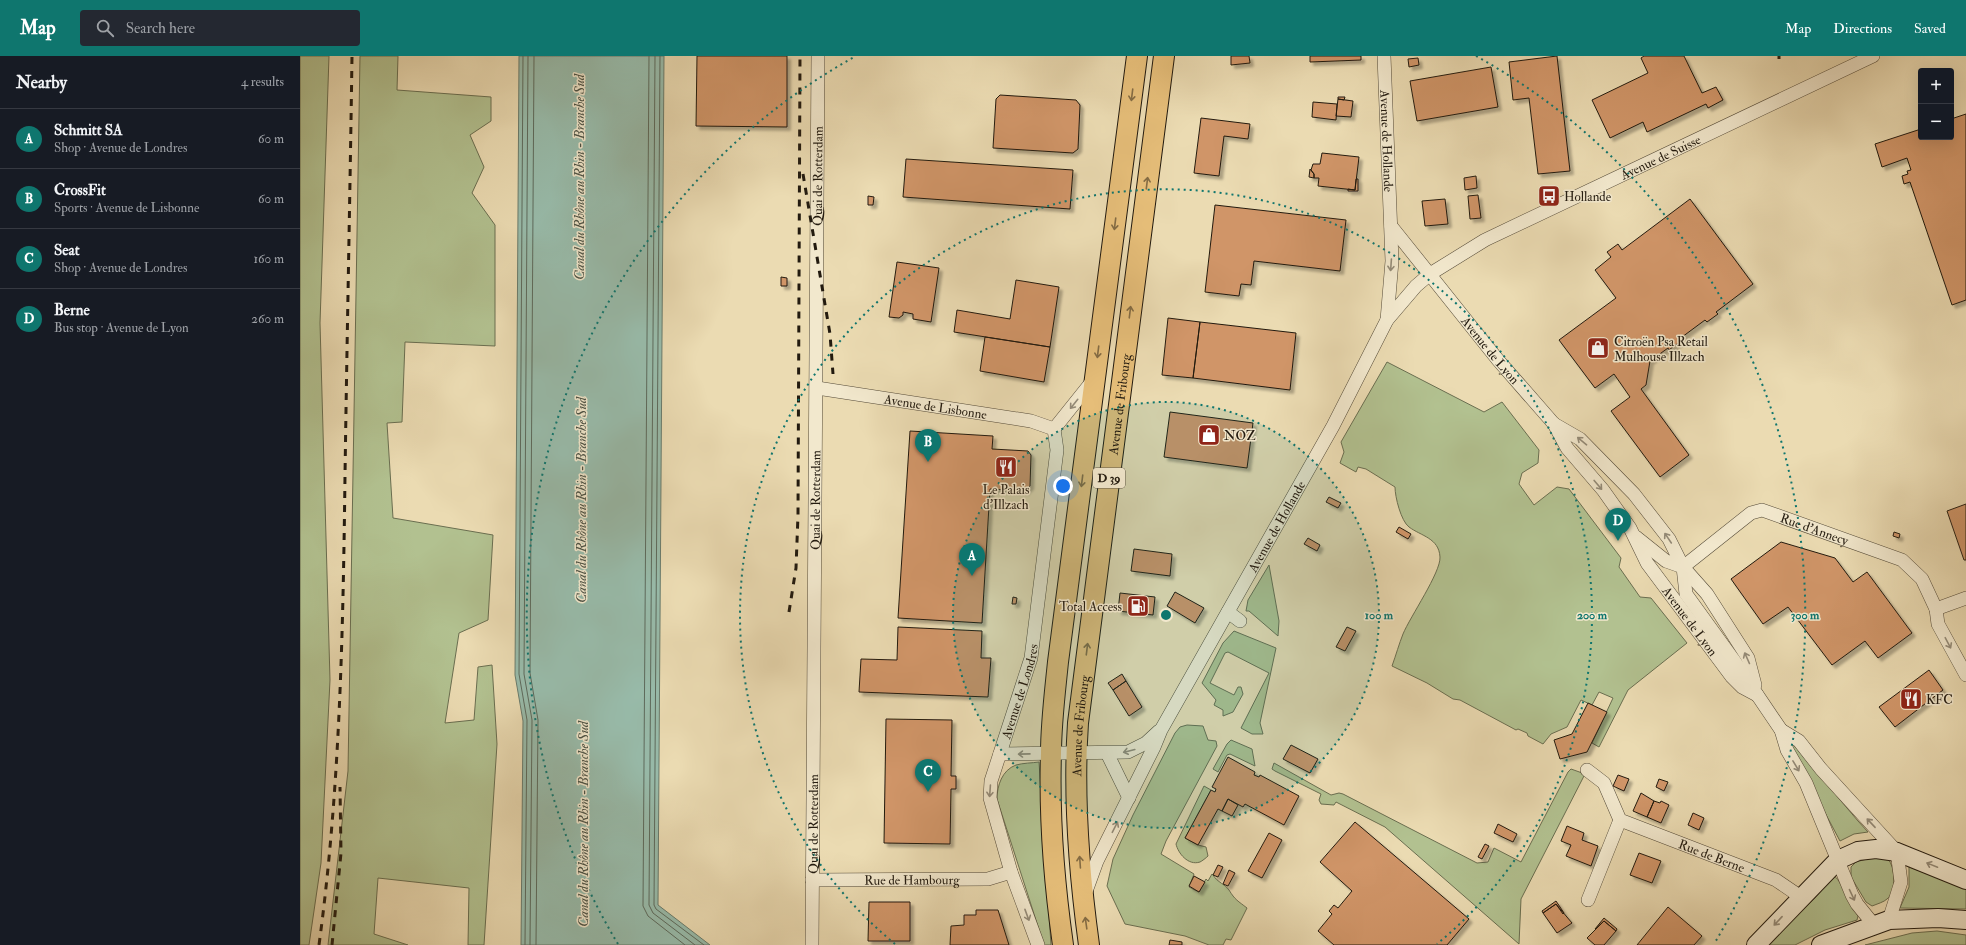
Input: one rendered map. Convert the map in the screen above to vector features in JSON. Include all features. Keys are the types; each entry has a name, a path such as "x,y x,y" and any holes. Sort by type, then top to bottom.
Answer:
{"main road":[{"name":"Avenue de Fribourg","path":"1063,945 1056,900 1052,835 1050,754 1058,662 1137,56"},
{"name":"Avenue de Fribourg","path":"1089,945 1083,901 1078,837 1076,753 1093,601 1164,56"},
{"path":"1756,945 1838,860 1858,851 1876,849 1897,852 1966,880"},
{"path":"1821,945 1882,922 1938,918 1966,920"}],"street":[{"name":"Quai de Rotterdam","path":"812,945 817,388 818,56"},
{"name":"Avenue de Hollande","path":"1384,56 1392,261 1387,320"},
{"name":"Avenue de Suisse","path":"1430,274 1485,240 1873,56"},
{"path":"1391,226 1430,274"},
{"name":"Avenue de Hollande","path":"1083,901 1097,861 1161,730 1333,426 1387,320 1416,286 1430,274"},
{"name":"Avenue de Lyon","path":"1430,274 1498,360 1554,424 1567,448 1603,490 1635,536 1647,563 1732,678 1742,687 1757,695"},
{"path":"1054,430 1095,378"},
{"name":"Avenue de Lisbonne","path":"817,388 1031,421 1054,430"},
{"name":"Avenue de Lyon","path":"1554,424 1580,439 1634,494 1669,539 1683,567 1707,594 1748,658 1757,695"},
{"name":"Avenue de Londres","path":"1038,945 1011,872 990,798 991,781 1031,658 1057,450 1054,430"},
{"name":"Rue d'Annecy","path":"1683,567 1751,513 1762,510 1902,560 1922,579 1936,609 1938,624 1966,675"},
{"name":"Avenue de Lyon","path":"1635,536 1666,561 1683,567"},
{"name":"Avenue de Lyon","path":"1683,567 1686,594 1781,730 1787,750 1806,783 1857,904 1882,922"},
{"path":"1936,609 1966,598"},
{"path":"1228,612 1240,621"},
{"name":"Avenue de Hollande","path":"1000,754 1128,752 1146,743 1161,730"},
{"name":"Avenue de Lyon","path":"1781,730 1799,741 1821,769 1897,852"},
{"path":"1107,753 1129,798"},
{"path":"1587,770 1604,783 1620,820 1588,900"},
{"name":"Rue de Berne","path":"1620,820 1776,880 1801,897"},
{"path":"1882,922 1901,882 1897,852"},
{"name":"Rue de Hambourg","path":"812,880 988,879 1011,872"}],"green space":[{"path":"300,56 329,56 320,323 330,680 321,863 309,945 300,945"},
{"path":"360,56 398,56 397,90 491,97 491,121 470,135 484,167 472,193 495,225 495,346 405,342 402,422 387,423 393,518 493,535 488,620 459,633 445,723 474,720 478,667 492,665 497,744 484,945 468,945 469,888 378,878 374,934 408,945 328,945 348,771"},
{"path":"1387,362 1484,412 1502,402 1539,450 1538,463 1522,473 1519,484 1534,505 1557,487 1569,489 1621,558 1619,567 1640,597 1651,598 1687,643 1628,690 1599,747 1592,743 1613,698 1599,692 1592,705 1581,700 1567,727 1551,734 1543,744 1528,736 1527,733 1518,729 1516,730 1460,700 1453,699 1427,683 1392,666 1403,634 1436,573 1440,557 1439,551 1429,538 1409,527 1403,520 1396,497 1395,487 1366,469 1358,467 1356,472 1340,463 1344,452 1341,442"},
{"path":"1269,565 1279,621 1278,636 1249,611 1246,611 1248,600"},
{"path":"1234,631 1276,648 1260,723 1263,734 1252,734 1241,728 1269,673 1228,652 1225,653 1210,683 1234,695 1238,687 1241,687 1243,694 1233,712 1223,716 1223,710 1214,705 1216,700 1202,683 1223,643"},
{"path":"1187,725 1203,726 1208,740 1216,741 1217,746 1166,841 1161,854 1194,874 1189,887 1199,892 1206,879 1208,881 1212,874 1217,880 1228,888 1237,900 1247,908 1231,940 1226,939 1223,945 1209,945 1185,936 1125,924 1107,886 1113,859 1133,815 1175,733 1180,727"},
{"path":"1231,740 1252,749 1255,766 1230,754 1227,755 1218,772 1213,769 1227,744"},
{"path":"1792,743 1868,832 1854,834 1840,841 1789,745"},
{"path":"1039,762 1051,945 1044,945 997,799 1001,779 1011,767 1025,763"},
{"path":"1274,763 1331,795 1339,793 1343,794 1477,863 1488,862 1494,848 1521,862 1568,772 1571,769 1585,774 1521,899 1519,944 1385,827 1336,802 1334,805 1321,804 1319,800 1321,794 1275,771 1272,769"},
{"path":"1204,786 1211,790 1185,838 1198,845 1206,847 1208,856 1196,863 1184,858 1176,844"},
{"path":"1870,858 1888,859 1892,868 1894,879 1894,885 1887,899 1872,906 1866,902 1851,877 1851,867 1856,862"},
{"path":"1909,867 1966,888 1966,909 1900,908 1909,887"},
{"path":"1834,876 1839,882 1858,916 1857,920 1825,930 1795,945 1766,945 1815,898"},
{"path":"1937,931 1966,935 1966,945 1865,945 1912,933"}],"water":[{"name":"Canal du Rhône au Rhin - Branche Sud","path":"519,56 664,56 658,905 710,945 521,945 523,721 515,675"}],"building":[{"path":"697,56 787,56 787,127 696,126"},
{"path":"1231,56 1249,56 1250,63 1231,65"},
{"path":"1310,56 1361,56 1361,60 1310,62"},
{"path":"1557,56 1570,171 1538,174 1529,98 1513,100 1509,62"},
{"path":"1644,56 1684,56 1702,93 1716,87 1723,100 1708,108 1706,104 1647,132 1643,122 1610,138 1592,100 1648,73 1641,58"},
{"path":"1418,58 1419,65 1409,67 1408,59"},
{"path":"1491,67 1498,107 1417,121 1410,81"},
{"path":"1000,95 1076,100 1080,105 1078,149 1073,153 993,148 996,99"},
{"path":"1338,97 1345,97 1344,100 1338,99"},
{"path":"1338,99 1353,101 1351,117 1336,116"},
{"path":"1313,102 1337,104 1336,120 1312,117"},
{"path":"1966,114 1966,300 1952,305 1910,182 1904,184 1902,176 1908,174 1907,171 1911,170 1907,158 1882,167 1875,144 1918,130 1918,140 1954,140 1954,118"},
{"path":"1201,118 1250,124 1248,139 1224,136 1219,176 1194,173"},
{"path":"1322,153 1359,157 1355,190 1318,186 1319,178 1314,178 1314,174 1311,170 1313,164 1320,164"},
{"path":"906,159 1073,170 1070,209 903,197"},
{"path":"1310,169 1314,174 1314,178 1309,177"},
{"path":"1476,176 1477,188 1465,190 1464,178"},
{"path":"1356,179 1358,179 1358,191 1348,191 1348,189 1355,190"},
{"path":"1478,195 1481,218 1470,219 1468,196"},
{"path":"868,196 874,197 873,205 868,205"},
{"path":"1445,199 1448,224 1425,226 1422,201"},
{"path":"1690,199 1753,284 1716,312 1718,314 1707,322 1705,320 1678,340 1680,342 1669,350 1668,348 1650,361 1646,385 1641,389 1689,455 1660,477 1611,411 1630,397 1614,374 1595,388 1559,340 1616,298 1595,270 1611,257 1607,252 1618,244 1622,250"},
{"path":"1215,205 1346,220 1340,271 1254,261 1251,285 1241,284 1239,296 1205,292"},
{"path":"897,262 939,268 931,322 913,319 913,314 903,312 903,315 899,318 889,317"},
{"path":"781,277 787,278 787,286 781,286"},
{"path":"1016,280 1059,287 1050,347 954,332 957,310 1010,319"},
{"path":"1168,318 1200,322 1193,378 1162,375"},
{"path":"1200,322 1296,333 1290,390 1193,378"},
{"path":"985,337 1050,347 1044,382 980,371"},
{"name":"NOZ","path":"1170,412 1253,423 1247,468 1164,457"},
{"path":"910,431 993,436 992,449 1028,451 1031,455 1030,486 1025,491 990,489 982,623 898,618"},
{"path":"1329,497 1341,503 1338,508 1326,502"},
{"path":"1966,504 1966,560 1964,560 1947,511"},
{"path":"1399,527 1411,534 1408,539 1396,532"},
{"path":"1894,532 1900,534 1899,538 1893,536"},
{"path":"1308,538 1320,545 1317,551 1304,544"},
{"path":"1781,542 1835,558 1853,582 1867,572 1912,633 1878,658 1865,641 1832,665 1788,607 1763,624 1731,579"},
{"path":"1134,549 1172,554 1170,576 1131,571"},
{"path":"1175,592 1204,608 1195,623 1167,606"},
{"path":"1120,593 1155,597 1153,615 1118,611"},
{"path":"1013,597 1017,598 1016,604 1012,604"},
{"path":"898,627 982,631 981,658 991,658 988,697 859,692 861,659 897,660"},
{"path":"1347,627 1356,631 1345,651 1336,647"},
{"name":"KFC","path":"1929,670 1943,690 1895,727 1879,707"},
{"path":"1122,674 1126,681 1113,690 1108,683"},
{"path":"1126,681 1142,707 1129,716 1113,690"},
{"path":"1588,703 1607,712 1587,752 1560,759 1554,740 1572,734"},
{"path":"886,719 952,720 951,776 956,776 956,789 951,789 950,844 884,843"},
{"path":"1291,745 1318,759 1310,773 1283,759"},
{"path":"1228,757 1255,772 1254,775 1259,777 1260,775 1299,796 1284,825 1245,804 1243,807 1228,799 1222,811 1218,809 1198,845 1185,838 1211,790 1215,792 1216,789 1212,787"},
{"path":"1618,775 1629,779 1624,791 1613,786"},
{"path":"1659,779 1668,782 1664,791 1656,787"},
{"path":"1641,793 1654,801 1647,817 1633,811"},
{"path":"1228,799 1238,805 1232,816 1222,811"},
{"path":"1654,801 1660,803 1661,801 1669,805 1661,823 1647,817"},
{"path":"1693,813 1704,818 1699,830 1688,825"},
{"path":"1355,822 1469,919 1447,945 1334,945 1318,931 1332,914 1329,911 1334,905 1338,908 1352,891 1320,862"},
{"path":"1498,824 1517,834 1513,842 1494,833"},
{"path":"1567,826 1584,833 1582,840 1598,846 1591,866 1566,856 1571,845 1561,841"},
{"path":"1269,833 1282,840 1262,878 1248,871"},
{"path":"1485,844 1489,846 1482,859 1478,857"},
{"path":"1639,853 1661,861 1652,883 1630,875"},
{"path":"1218,865 1223,867 1218,877 1213,875"},
{"path":"1229,870 1235,873 1228,886 1223,884"},
{"path":"1194,876 1205,882 1199,892 1189,886"},
{"path":"1556,901 1564,913 1563,914 1556,904 1543,913 1542,911"},
{"path":"869,902 910,902 910,941 868,941"},
{"path":"1556,904 1572,923 1557,933 1543,913"},
{"path":"1668,907 1702,936 1694,945 1637,945"},
{"path":"976,910 998,910 1009,945 950,945 951,926 964,925 964,915 976,915"},
{"path":"1604,918 1617,929 1616,931 1604,921 1595,929"},
{"path":"1604,921 1616,931 1604,945 1595,945 1587,938"},
{"path":"1170,940 1182,942 1182,945 1169,945"}],"railway":[{"path":"319,945 332,828 339,711 344,535 352,56"},
{"path":"789,612 796,568 798,515 800,56"},
{"path":"803,174 830,334 833,374"},
{"path":"332,945 341,853 340,787"}],"place":[{"name":"Hollande","path":"1549,196"},
{"name":"Citroën Psa Retail Mulhouse Illzach","path":"1598,348"},
{"name":"NOZ","path":"1209,435"},
{"name":"CrossFit","path":"928,462"},
{"name":"Le Palais d'Illzach","path":"1006,467"},
{"name":"Berne","path":"1618,541"},
{"name":"Schmitt SA","path":"972,576"},
{"name":"Total Access","path":"1138,606"},
{"name":"KFC","path":"1911,699"},
{"name":"Seat","path":"928,792"}]}
